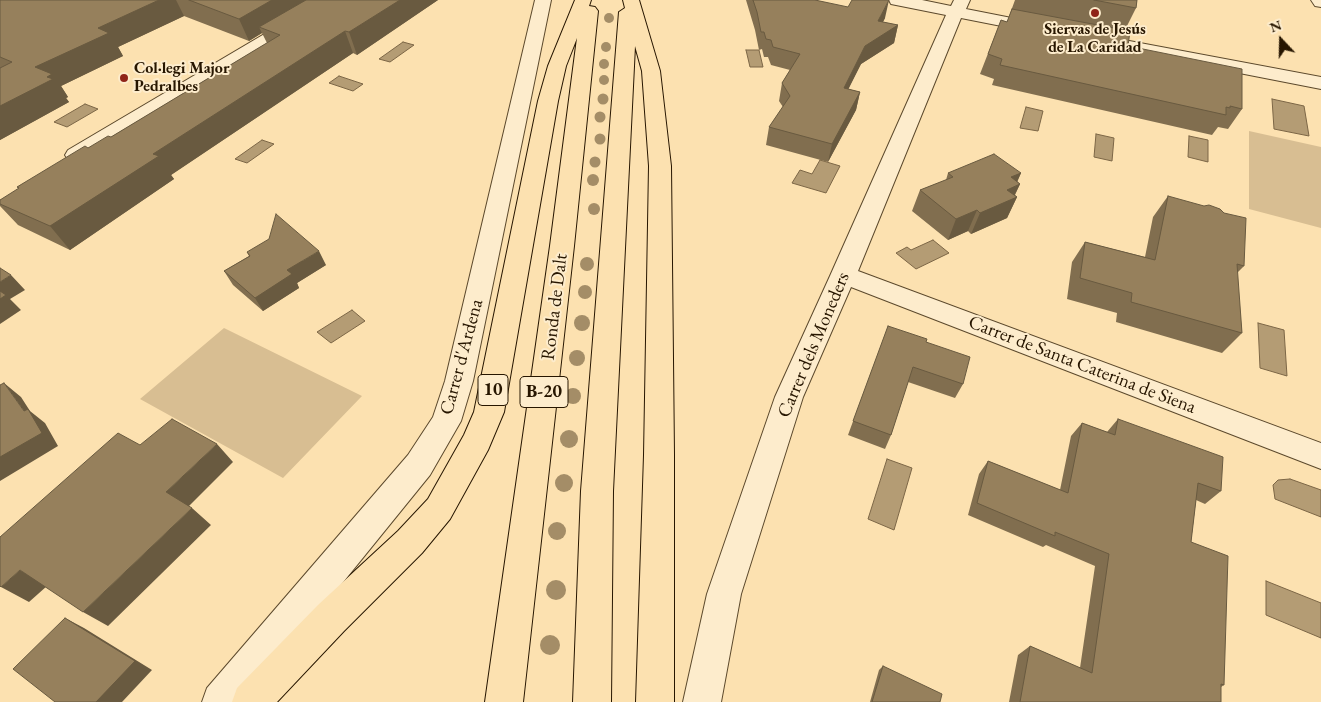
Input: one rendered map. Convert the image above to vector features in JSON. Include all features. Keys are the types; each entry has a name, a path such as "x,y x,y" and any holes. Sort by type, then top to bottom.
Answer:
{"highway":[{"name":"10","path":"251,702 332,618 410,542 439,508 477,441 489,412 548,102 557,66 583,0"},
{"name":"Ronda de Dalt","path":"504,702 562,246 590,0"},
{"path":"592,702 597,491 630,0"},
{"path":"630,0 651,71 660,166 659,454 655,702"}],"street":[{"path":"58,166 334,0"},
{"name":"Carrer d'Ardena","path":"221,702 418,466 446,421 459,382 543,0"},
{"path":"896,0 958,6 1054,31"},
{"name":"Carrer dels Moneders","path":"702,702 724,594 786,406 958,6"},
{"path":"1073,35 1321,83"},
{"name":"Carrer de Santa Caterina de Siena","path":"843,276 1321,456"}],"shaded area":[{"path":"403,42 414,45 390,62 379,59"},
{"path":"746,50 759,50 763,67 750,67"},
{"path":"339,76 363,84 353,91 329,83"},
{"path":"1272,99 1304,106 1309,136 1274,129"},
{"path":"85,104 98,109 67,127 54,122"},
{"path":"1026,107 1043,111 1038,131 1020,128"},
{"path":"1249,131 1321,147 1321,228 1249,209"},
{"path":"1096,134 1114,138 1112,161 1094,157"},
{"path":"1189,136 1208,140 1208,162 1188,157"},
{"path":"262,140 274,144 247,163 235,159"},
{"path":"820,160 840,166 826,193 792,183 800,170 812,174"},
{"path":"933,240 949,253 916,269 896,253 907,247 911,250"},
{"path":"352,310 365,321 331,343 317,332"},
{"path":"1258,323 1284,330 1287,376 1260,368"},
{"path":"224,328 362,396 283,478 140,399"},
{"path":"887,459 912,468 894,530 868,519"},
{"path":"1290,479 1321,490 1321,517 1275,499 1273,485 1278,480"},
{"path":"1266,581 1321,603 1321,638 1266,615"}],"building":[{"path":"0,0 159,0 98,28 109,33 35,67 52,74 47,77 53,79 0,106 0,68 12,62 0,57"},
{"path":"189,0 272,0 239,19"},
{"path":"306,0 400,0 349,32 345,31 153,154 159,156 50,226 0,204 0,200 19,188 17,187 85,146 88,148 108,136 111,137 280,35 259,27"},
{"path":"753,0 815,0 848,7 852,0 889,0 878,21 898,25 865,46 844,88 860,92 832,144 769,127 790,96 782,83 800,54 773,47 771,40 766,39 764,32 761,32"},
{"path":"1094,0 1137,0 1136,8"},
{"path":"1012,9 1130,31 1128,46 1242,69 1242,109 1226,107 1226,115 1000,65 1002,59 988,54 1001,20 1007,22"},
{"path":"994,154 1021,173 1011,177 1020,184 1007,190 1017,197 980,213 977,210 956,219 920,190 953,177 948,173"},
{"path":"1168,196 1204,206 1209,205 1220,209 1224,213 1246,218 1244,266 1237,264 1242,333 1131,302 1132,293 1080,278 1085,242 1155,260"},
{"path":"276,214 319,251 287,270 292,274 255,298 224,271 250,256 247,252 269,239"},
{"path":"0,268 11,275 0,282"},
{"path":"0,291 6,295 0,299"},
{"path":"888,326 927,339 926,342 970,357 963,384 913,367 891,435 853,421"},
{"path":"4,383 24,411 28,409 42,433 0,457 0,385"},
{"path":"172,419 217,444 166,492 192,508 83,612 20,570 0,586 0,537 118,433 140,445"},
{"path":"1118,419 1223,457 1221,491 1198,483 1191,542 1228,556 1224,685 1221,684 1221,702 1020,702 1030,646 1092,673 1109,554 1055,532 1055,536 977,503 988,461 1068,493 1082,423 1115,435"},
{"path":"65,618 135,661 96,702 55,702 13,669"},
{"path":"883,666 942,694 940,702 872,702"}],"place":[{"name":"Siervas de Jesús de La Caridad","path":"1095,13"},
{"name":"Col·legi Major Pedralbes","path":"124,78"}]}
